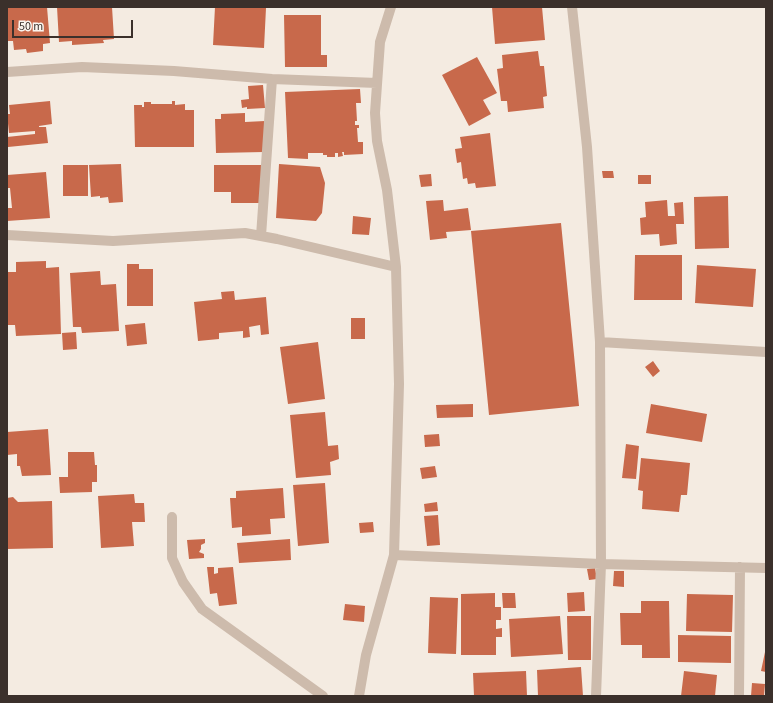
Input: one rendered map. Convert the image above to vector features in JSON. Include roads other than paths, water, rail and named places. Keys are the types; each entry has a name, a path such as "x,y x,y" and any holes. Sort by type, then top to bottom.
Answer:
{"street":[{"path":"359,696 366,655 394,555 398,384 396,267 387,190 377,141 375,113 380,42 391,7"},
{"path":"572,7 587,146 600,342 601,564 596,696"},
{"path":"7,72 90,68 174,71 272,79 377,83"},
{"path":"261,236 272,79"},
{"path":"7,235 113,241 245,233 396,267"},
{"path":"600,342 766,352"},
{"path":"172,517 172,558 183,582 202,609 323,696"},
{"path":"394,555 601,564 766,568"},
{"path":"739,696 740,567"}]}
